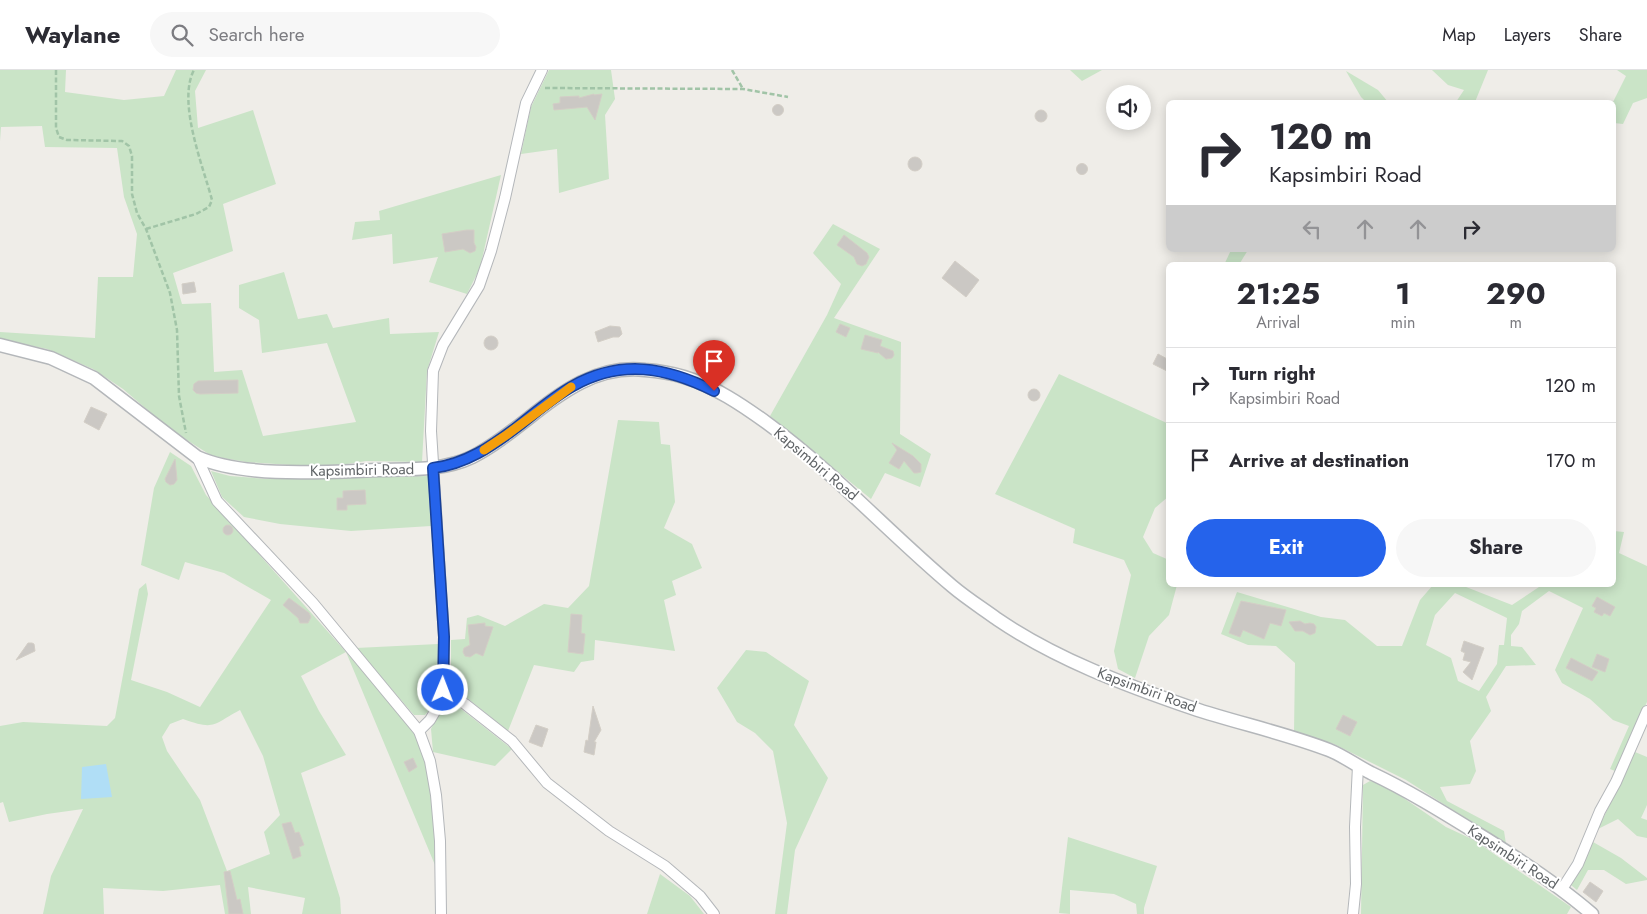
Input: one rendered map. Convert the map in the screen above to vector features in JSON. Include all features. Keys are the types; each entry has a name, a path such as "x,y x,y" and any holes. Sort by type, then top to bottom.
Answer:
{"street":[{"path":"419,731 430,720 437,708 443,690 444,637 431,431 433,371 443,345 479,286 491,251 505,198 526,103 542,70"},
{"name":"Kapsimbiri Road","path":"0,345 52,358 94,378 197,457 210,463 256,470 309,471 433,468 451,465 487,448 571,387 595,375 624,368 647,370 687,378 739,403 777,431 820,464 956,589 1025,637 1068,660 1125,684 1194,708 1332,751 1434,807 1562,889 1592,914"},
{"path":"197,457 217,501 313,603 419,731 430,761 436,795 440,841 441,914"},
{"path":"443,690 465,704 512,741 547,783 609,831 665,866 700,896 714,914"},
{"path":"1562,889 1578,864 1600,811 1616,782 1647,711"},
{"path":"1353,914 1356,884 1355,827 1358,766"}],"path":[{"path":"56,70 56,128 59,137 68,140 122,140 129,146 132,156 132,194 137,213 146,229 170,293 177,330 179,396 184,428 187,435"},
{"path":"146,229 196,214 209,207 212,200 190,118 189,88 190,78 194,70"},
{"path":"732,70 743,89"},
{"path":"533,88 743,89 788,97"}],"green space":[{"path":"0,70 66,70 65,92 124,100 164,96 176,70 206,70 195,91 198,128 253,110 276,184 223,204 233,251 173,273 182,304 211,303 214,372 242,370 263,436 356,422 327,343 262,353 259,320 239,308 239,285 284,272 298,319 327,314 333,328 389,318 390,334 439,332 427,371 422,462 366,461 341,465 290,465 246,462 212,456 171,430 123,389 93,369 47,349 0,339 0,332 95,338 98,277 133,277 137,234 124,197 117,148 45,147 42,126 1,127 0,141"},
{"path":"549,70 611,70 615,99 605,115 609,179 559,193 557,149 521,154 531,107"},
{"path":"1070,70 1102,70 1082,81"},
{"path":"1432,70 1488,70 1476,100 1457,100 1464,90 1448,85"},
{"path":"1617,70 1647,70 1647,98 1633,103 1623,124 1616,123 1616,100 1614,100 1626,76"},
{"path":"1346,71 1378,90 1386,100 1364,100"},
{"path":"501,175 480,268 467,294 429,282 438,257 393,264 392,234 352,240 355,222 380,220 379,211"},
{"path":"833,224 880,249 834,318 901,342 900,434 931,454 920,487 885,473 871,499 770,416 827,315 841,284 813,253"},
{"path":"1230,252 1247,252 1241,262 1225,262"},
{"path":"1059,374 1166,423 1166,499 1155,508 1143,537 1153,553 1166,559 1166,587 1176,587 1169,615 1149,636 1135,678 1118,669 1114,651 1131,575 1124,560 1073,543 1075,529 995,494"},
{"path":"618,420 659,422 661,444 670,445 675,502 664,528 692,544 702,568 672,581 676,595 664,600 675,651 595,640 594,660 581,662 574,672 534,665 508,731 451,685 451,640 465,639 467,618 478,615 505,626 544,604 568,608 589,586"},
{"path":"170,452 191,466 206,495 346,652 301,676 319,711 346,755 301,773 340,898 341,914 302,914 305,898 248,887 251,914 225,914 220,885 163,891 103,888 104,914 43,914 51,876 83,809 9,822 3,802 0,803 0,726 23,722 107,726 115,718 139,589 146,583 148,594 131,680 167,692 200,707 271,600 224,573 185,562 179,580 141,565 154,488","holes":["240,710 263,756 280,815 264,832 270,854 227,871 200,800 167,751 162,737 170,724 183,719 208,725 219,722"]},
{"path":"211,471 230,476 267,479 428,476 431,526 351,531 280,524 244,517 222,497"},
{"path":"1616,531 1624,532 1619,553 1647,566 1647,702 1615,771 1610,769 1629,726 1613,720 1590,699 1562,683 1555,670 1583,608 1549,591 1522,611 1519,624 1511,635 1511,646 1522,647 1536,665 1506,666 1486,697 1491,711 1470,741 1476,771 1470,784 1440,787 1447,801 1504,831 1506,844 1406,780 1334,744 1294,732 1295,663 1276,646 1248,645 1221,634 1237,592 1321,617 1345,620 1377,646 1402,646 1420,600 1431,587 1466,587 1512,605 1539,587 1616,587","holes":["1455,593 1507,618 1504,645 1499,645 1497,664 1479,691 1458,681 1451,658 1426,645 1435,615"]},
{"path":"438,644 438,691 431,708 425,715 414,715 356,648"},
{"path":"746,650 766,652 809,681 794,725 828,778 795,850 787,914 775,914 787,823 773,751 755,733 737,722 717,688"},
{"path":"346,652 418,736 428,775 434,820 435,865"},
{"path":"444,701 451,701 512,749 495,766 433,752 431,729"},
{"path":"1635,752 1647,757 1647,805 1641,818 1647,820 1647,838 1637,836 1618,819 1598,829"},
{"path":"1370,781 1386,786 1446,827 1474,840 1571,907 1567,914 1361,914 1363,785"},
{"path":"1068,837 1157,866 1144,908 1144,914 1137,914 1136,904 1114,894 1070,890 1070,914 1059,913"},
{"path":"1593,842 1621,858 1647,878 1647,880 1626,884 1604,870 1588,870 1577,890 1571,885"},
{"path":"660,874 690,896 704,914 647,914"}],"water":[{"path":"106,764 112,797 81,799 82,767"}],"building":[{"path":"602,94 595,120 587,107 554,110 553,104 560,103 560,97 579,96 579,98"},
{"path":"778,104 784,110 778,116 772,110"},
{"path":"1043,110 1046,111 1046,121 1039,122 1036,121 1035,114 1036,111"},
{"path":"912,157 918,157 922,164 918,171 912,171 908,167 908,161"},
{"path":"1082,163 1088,169 1082,175 1076,169"},
{"path":"474,230 475,251 470,253 463,249 445,252 442,234"},
{"path":"844,235 867,253 869,257 866,264 862,266 857,264 854,257 837,245"},
{"path":"955,261 979,280 966,297 942,278"},
{"path":"194,282 196,292 183,294 182,284"},
{"path":"840,324 850,328 846,337 836,332"},
{"path":"610,326 620,327 622,334 619,337 598,342 595,332"},
{"path":"865,335 882,340 880,346 893,351 894,355 892,358 886,359 878,352 861,349"},
{"path":"491,336 496,338 498,343 496,348 491,350 486,348 484,343 486,338"},
{"path":"1158,354 1166,358 1166,370 1153,364"},
{"path":"238,380 238,393 200,394 193,390 194,384 198,381"},
{"path":"1032,389 1036,389 1040,395 1036,401 1032,401 1028,397 1028,393"},
{"path":"91,407 107,414 99,430 84,422"},
{"path":"892,443 913,456 921,464 921,472 914,473 904,461 899,469 889,463 897,450"},
{"path":"175,459 177,480 174,484 170,485 165,479"},
{"path":"365,490 366,504 347,505 347,510 337,510 337,498 343,498 343,491"},
{"path":"226,525 230,525 233,530 232,534 226,535 223,532 223,528"},
{"path":"1597,597 1615,607 1610,616 1604,613 1602,616 1594,612 1596,608 1592,606"},
{"path":"289,598 309,613 311,617 308,623 300,623 298,618 283,605"},
{"path":"1241,601 1286,610 1281,626 1270,623 1264,639 1243,630 1240,637 1229,633"},
{"path":"571,614 582,615 581,633 585,634 583,654 568,652"},
{"path":"1300,621 1305,624 1314,624 1316,627 1315,633 1310,635 1303,631 1295,631 1289,622"},
{"path":"485,623 485,626 493,627 483,656 476,653 470,657 465,656 464,648 470,645 468,625"},
{"path":"1464,641 1484,648 1472,680 1463,672 1471,662 1463,660 1465,653 1461,651"},
{"path":"28,643 34,644 35,651 16,660"},
{"path":"1597,654 1609,659 1605,672 1592,667"},
{"path":"1571,658 1598,672 1592,681 1566,668"},
{"path":"593,706 601,730 594,742 596,742 594,755 584,752 586,740 588,741"},
{"path":"1343,715 1357,722 1350,736 1336,729"},
{"path":"536,725 548,729 542,747 529,742"},
{"path":"413,758 417,767 409,772 404,762"},
{"path":"291,822 295,833 299,832 304,845 299,847 301,856 293,859 282,824"},
{"path":"230,871 237,900 240,899 243,914 229,914 224,872"},
{"path":"1590,882 1603,891 1596,902 1583,892"}],"slow traffic":[{"path":"484,450 571,387"}],"route":[{"path":"443,690 444,637 433,468 451,465 487,448 571,387 595,375 611,370 624,368 668,373 687,378 714,391"}]}
